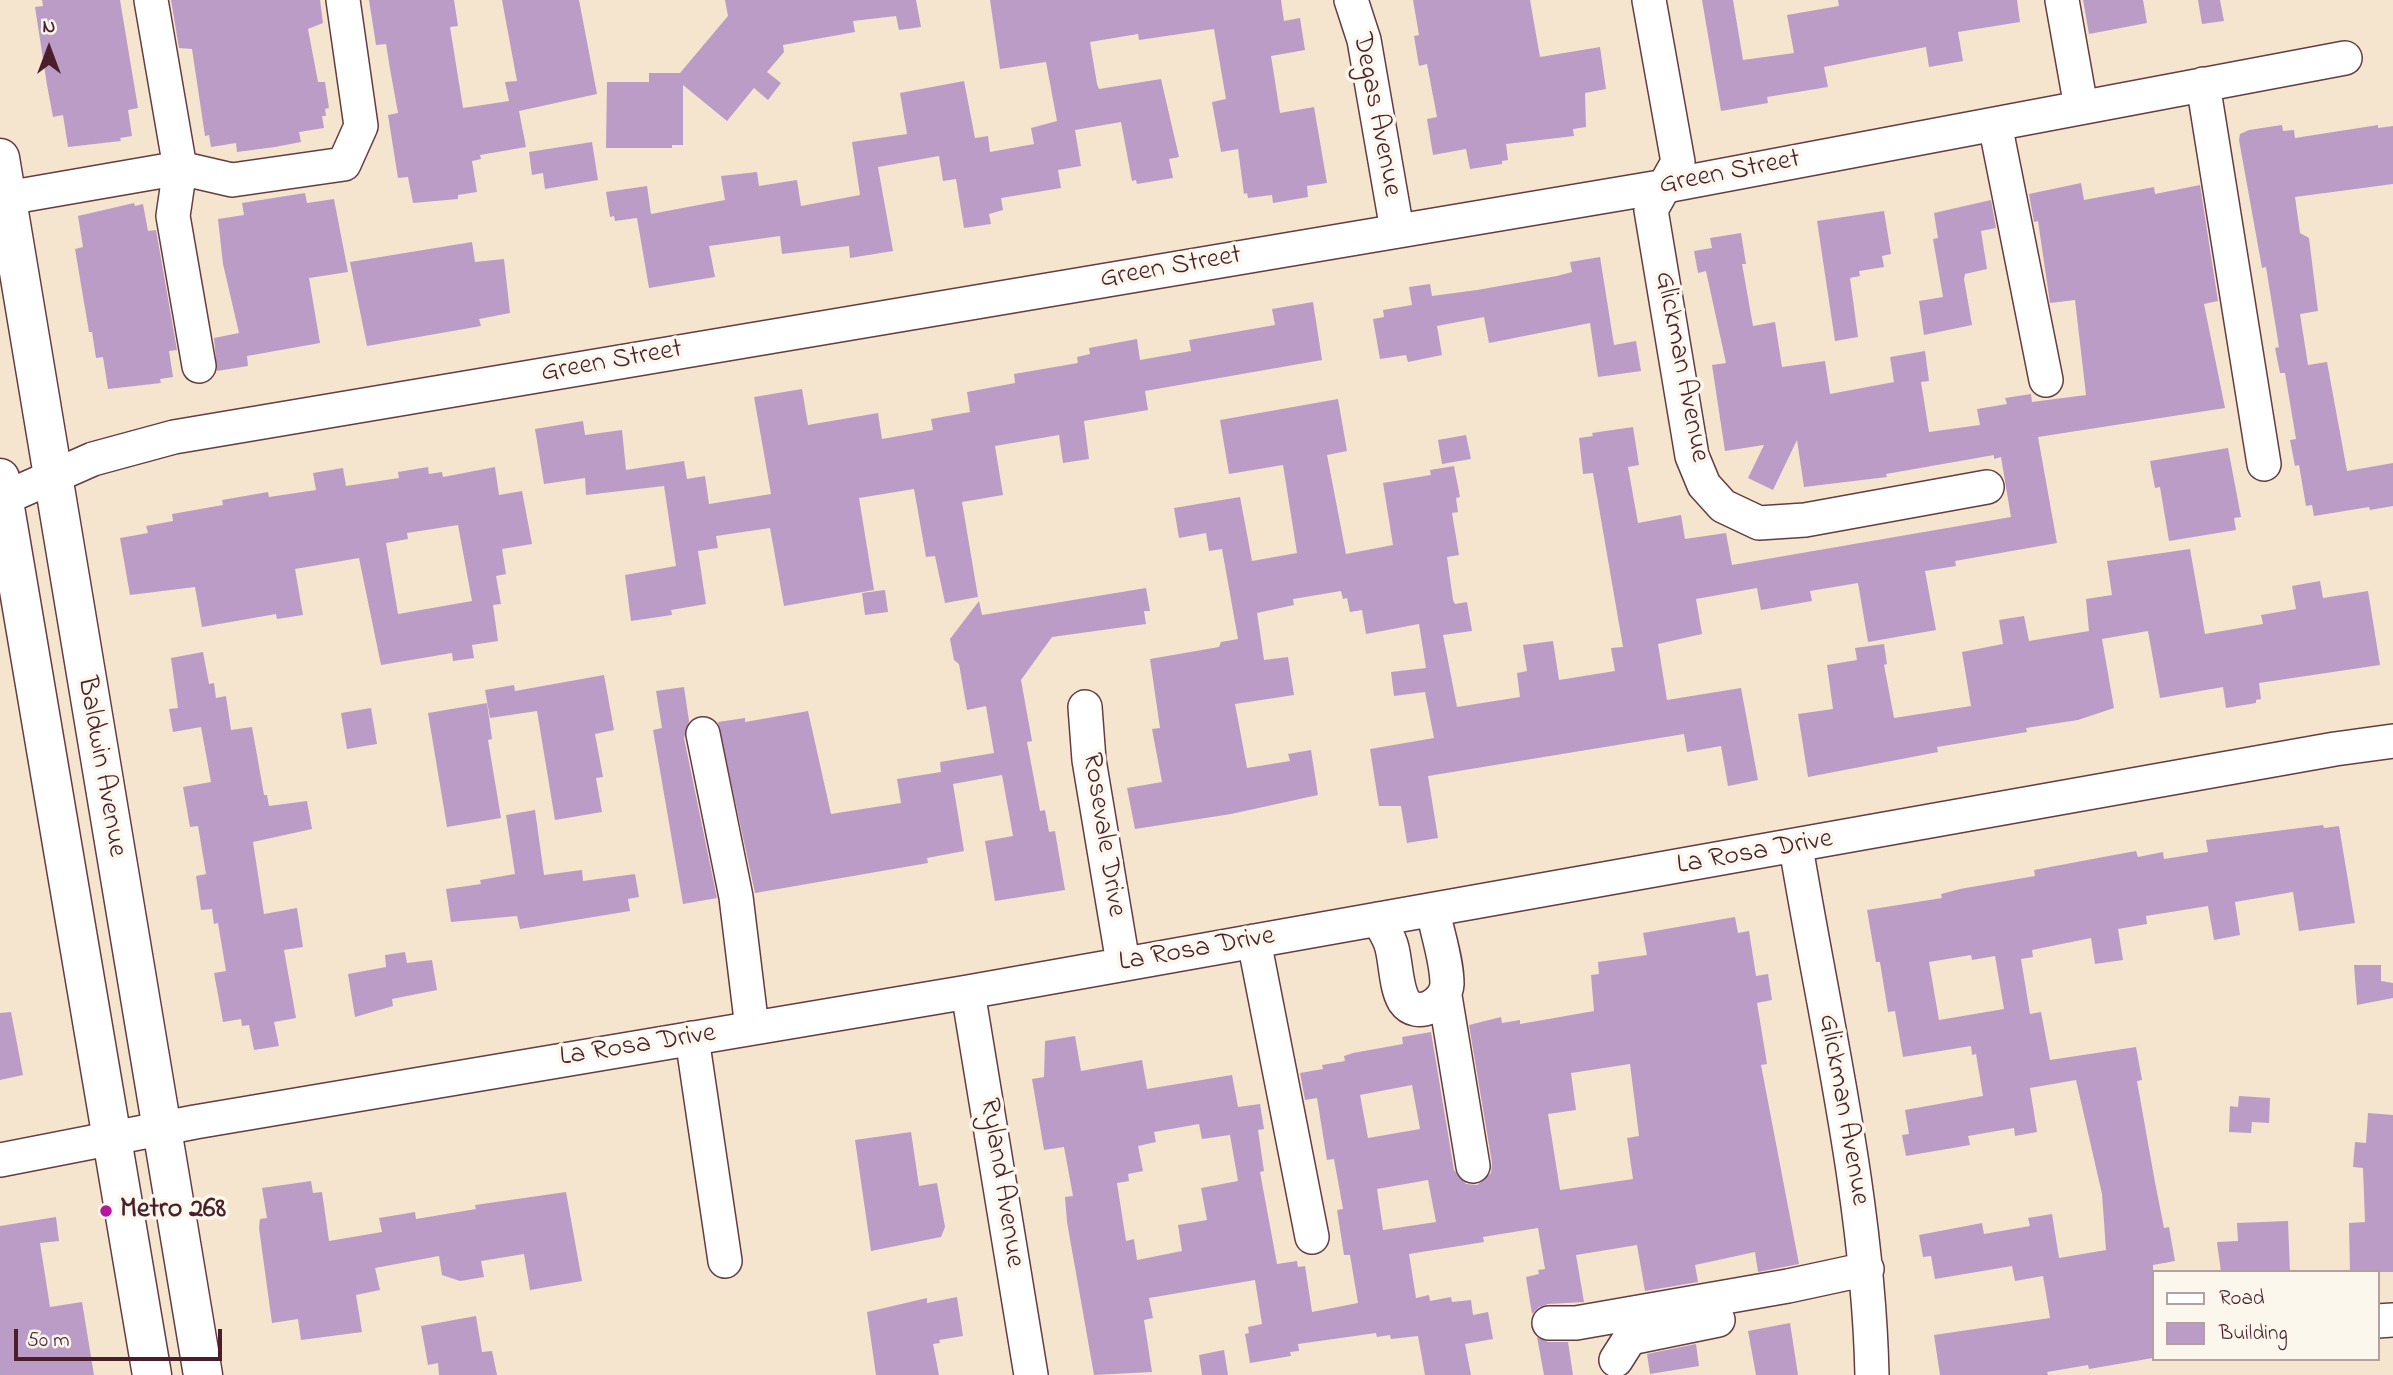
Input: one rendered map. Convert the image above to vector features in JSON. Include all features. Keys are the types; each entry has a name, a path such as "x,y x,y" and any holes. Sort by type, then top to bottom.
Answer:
{"main road":[{"name":"Baldwin Avenue","path":"0,158 203,1375"},
{"name":"Baldwin Avenue","path":"1,492 152,1375"}],"street":[{"path":"151,0 180,168 173,216 199,366"},
{"path":"7,198 180,168 232,180 344,164 361,126 343,0"},
{"name":"Degas Avenue","path":"1351,0 1364,40 1397,230"},
{"name":"Glickman Avenue","path":"1649,0 1678,162 1651,210 1692,456 1704,485 1723,506 1759,523 1805,520 1987,487"},
{"path":"2062,0 2081,107"},
{"name":"Green Street","path":"1,492 52,479 93,459 174,437 1666,186 2345,58"},
{"path":"2203,84 2264,464"},
{"path":"1995,124 2046,380"},
{"name":"Rosevale Drive","path":"1085,707 1089,760 1123,963"},
{"path":"703,734 736,897 752,1028"},
{"name":"La Rosa Drive","path":"0,1160 113,1140 161,1128 968,992 1796,847 2335,749 2393,741"},
{"name":"Glickman Avenue","path":"1796,847 1859,1206 1868,1281 1872,1375"},
{"path":"1433,910 1447,983 1445,996 1473,1166"},
{"path":"1378,919 1391,945 1403,999 1410,1007 1424,1009 1438,1004 1445,996"},
{"path":"1254,941 1311,1237"},
{"name":"Ryland Avenue","path":"968,992 1031,1375"},
{"path":"692,1038 725,1261"},
{"path":"1549,1323 1576,1323 1788,1286 1868,1281"},
{"path":"1616,1360 1629,1338 1804,1303 1868,1281"}],"building":[{"path":"42,0 120,0 138,108 128,110 132,136 120,138 121,141 68,147 63,115 53,117 47,85 35,7 43,6"},
{"path":"171,0 320,0 323,23 308,29 318,82 325,82 329,108 325,109 326,116 322,116 324,128 299,132 301,142 275,147 237,152 236,143 211,147 209,135 205,136 192,49 179,48"},
{"path":"369,0 454,0 458,26 450,27 463,108 509,101 505,82 517,81 502,0 579,0 597,94 519,111 526,147 480,155 481,159 472,161 477,192 458,195 458,199 413,203 408,177 398,178 388,115 398,113 386,44 376,45"},
{"path":"725,0 916,0 921,27 899,30 896,16 853,21 855,32 783,45 784,52 767,72 781,83 768,100 754,88 727,121 683,85 683,145 672,145 672,148 606,148 607,82 649,82 649,73 680,73 728,16"},
{"path":"990,0 1281,0 1284,21 1300,18 1305,50 1271,56 1280,113 1314,107 1327,183 1307,186 1308,197 1273,203 1272,195 1248,198 1247,193 1244,194 1238,149 1221,152 1212,102 1226,99 1214,29 1139,40 1138,34 1090,42 1097,84 1099,89 1161,79 1179,157 1169,159 1173,178 1137,184 1136,180 1132,181 1121,122 1075,130 1081,166 1058,170 1061,188 1001,198 1003,210 989,214 991,224 964,228 956,179 943,181 939,156 878,167 893,251 850,258 849,246 782,254 780,236 709,246 715,277 649,288 637,218 615,221 614,216 610,217 606,192 647,186 651,214 725,200 721,176 757,172 759,186 797,180 801,206 860,195 852,142 907,134 900,93 964,81 975,138 988,136 990,152 1034,144 1031,128 1057,121 1046,62 1000,69"},
{"path":"1413,0 1530,0 1540,57 1600,47 1606,89 1585,93 1586,127 1573,129 1574,136 1506,144 1508,160 1502,161 1502,164 1470,169 1466,149 1433,155 1427,119 1437,117 1427,64 1419,66 1414,36 1419,35"},
{"path":"1702,0 1733,0 1743,60 1794,53 1787,15 1839,6 1838,0 2017,0 2020,22 1958,32 1963,61 1929,67 1926,47 1824,67 1828,87 1767,97 1768,103 1721,111"},
{"path":"2083,0 2143,0 2147,23 2089,34"},
{"path":"2198,0 2220,0 2224,21 2202,24"},
{"path":"2282,125 2283,131 2294,130 2295,138 2378,125 2378,128 2393,126 2393,184 2295,197 2300,233 2309,238 2318,311 2300,314 2308,365 2327,362 2347,471 2393,463 2393,506 2314,516 2312,505 2306,506 2299,465 2295,466 2290,440 2296,439 2285,373 2280,373 2275,348 2279,347 2266,267 2262,268 2239,140 2240,134 2249,130"},
{"path":"592,142 598,180 545,189 543,173 532,175 529,152"},
{"path":"2081,183 2084,200 2154,187 2155,194 2200,185 2218,301 2204,304 2225,408 2038,437 2057,543 1955,561 1956,566 1925,571 1936,630 1868,642 1858,583 1810,591 1812,601 1761,610 1757,588 1696,599 1702,634 1658,644 1667,700 1741,688 1758,780 1728,786 1721,746 1687,752 1684,734 1428,776 1438,838 1407,843 1401,806 1379,806 1370,749 1434,738 1425,692 1394,696 1391,672 1426,668 1419,624 1366,634 1362,610 1350,612 1347,598 1343,599 1341,591 1293,599 1294,605 1257,613 1264,660 1288,657 1294,695 1235,704 1247,768 1290,761 1288,754 1311,750 1318,795 1231,814 1135,829 1127,788 1162,782 1152,729 1160,728 1150,659 1219,647 1221,642 1238,639 1222,549 1209,551 1206,533 1179,538 1174,508 1240,497 1252,561 1297,553 1283,465 1229,474 1220,420 1338,399 1347,451 1327,455 1346,554 1393,545 1383,483 1431,475 1430,470 1454,466 1460,497 1456,498 1458,512 1452,513 1459,555 1447,557 1453,600 1455,604 1467,602 1472,631 1443,635 1457,707 1520,697 1517,673 1527,671 1523,645 1553,641 1559,680 1615,671 1611,648 1623,647 1593,473 1583,474 1579,438 1593,436 1592,433 1633,427 1639,465 1628,467 1638,523 1681,515 1685,539 1726,533 1732,565 2011,517 2001,457 1994,459 1994,455 1886,474 1887,477 1804,487 1797,440 1773,490 1748,478 1764,445 1725,451 1712,365 1726,363 1706,271 1698,273 1694,251 1712,248 1710,238 1741,233 1746,264 1742,264 1753,326 1775,322 1782,367 1825,361 1830,394 1894,382 1890,357 1925,351 1929,381 1921,382 1929,432 1980,425 1977,409 2007,404 2005,398 2031,394 2032,402 2086,395 2075,300 2050,303 2038,221 2034,222 2029,194"},
{"path":"305,193 307,203 334,199 348,272 309,278 320,343 247,356 248,366 217,371 214,338 239,333 223,264 218,219 244,215 242,203"},
{"path":"1991,200 1996,228 1981,231 1987,269 1965,274 1964,279 1972,325 1924,335 1919,301 1943,297 1933,239 1938,238 1934,213"},
{"path":"134,203 135,206 143,204 148,231 156,230 177,350 169,351 173,377 160,379 161,383 108,389 103,357 96,358 92,332 89,332 75,249 83,247 78,216"},
{"path":"1884,211 1891,254 1882,256 1884,267 1859,271 1860,276 1850,278 1858,337 1835,341 1817,221"},
{"path":"472,242 475,262 504,259 510,313 479,319 481,326 367,346 350,262"},
{"path":"1600,257 1614,345 1636,341 1641,371 1598,377 1590,323 1489,343 1484,317 1437,326 1442,355 1408,362 1406,355 1380,359 1373,319 1384,317 1383,310 1412,305 1409,287 1430,284 1432,296 1477,290 1572,272 1570,262"},
{"path":"1313,302 1322,360 1145,391 1148,410 1084,421 1089,459 1063,463 1059,435 995,446 1003,495 962,502 978,597 945,603 935,556 926,557 914,489 859,498 874,590 784,606 770,528 716,536 718,548 698,551 706,604 671,610 672,615 631,621 625,575 676,566 664,486 586,495 585,478 544,484 535,429 583,421 585,435 622,430 626,470 684,461 687,479 705,476 709,504 771,494 754,397 802,389 808,425 878,413 882,439 933,430 931,419 970,412 967,392 1015,383 1014,374 1078,363 1077,357 1090,354 1089,348 1137,339 1140,360 1191,351 1189,340 1275,325 1272,309"},
{"path":"1466,435 1471,459 1442,464 1438,440"},
{"path":"2228,448 2241,517 2234,518 2236,530 2169,541 2160,487 2155,488 2150,461"},
{"path":"428,467 429,474 442,472 443,477 495,467 499,495 522,491 532,544 502,549 506,574 496,576 501,604 493,605 498,641 472,645 474,658 453,661 452,653 381,665 359,558 295,569 303,615 277,619 276,614 202,627 195,587 130,595 120,538 148,533 146,526 173,521 172,514 223,505 222,500 268,492 269,497 316,490 313,473 343,468 346,486 399,478 398,472","holes":["458,525 472,601 398,614 386,543 408,539 407,533"]},
{"path":"2190,549 2205,634 2263,624 2261,615 2296,609 2292,586 2320,581 2323,598 2368,591 2380,665 2259,683 2261,699 2256,700 2256,703 2226,708 2223,687 2160,698 2148,631 2102,639 2114,708 2078,720 2026,728 2027,732 1937,747 1938,752 1808,777 1798,714 1833,709 1827,665 1857,660 1855,648 1884,644 1887,664 1884,665 1894,718 1971,706 1962,652 2003,644 1999,620 2024,616 2029,641 2089,631 2086,599 2112,595 2107,561"},
{"path":"1146,588 1150,611 1144,611 1146,624 1052,637 1021,680 1032,741 1027,742 1040,811 1045,810 1049,832 1055,831 1065,890 995,901 985,841 1013,836 1002,775 953,784 964,851 927,858 928,863 755,893 718,722 745,718 745,722 808,711 831,814 901,803 897,779 941,772 940,762 994,753 986,706 967,710 959,664 954,660 950,639 979,601 982,615"},
{"path":"885,590 888,612 865,615 862,593"},
{"path":"203,652 209,684 214,683 216,698 226,696 231,730 252,727 264,795 267,795 269,806 307,801 312,829 253,842 264,914 297,908 303,947 284,950 296,1018 274,1022 279,1046 254,1050 249,1025 242,1026 241,1019 223,1022 214,973 226,971 218,923 214,924 212,909 201,910 196,876 206,874 198,826 190,827 183,787 211,782 201,727 173,732 169,709 178,708 171,658"},
{"path":"604,675 614,730 595,734 603,777 596,778 602,812 555,820 537,711 490,718 485,690 514,685 515,691"},
{"path":"684,687 689,721 684,738 717,898 683,904 653,730 662,728 656,691"},
{"path":"487,703 492,739 488,740 501,818 447,827 428,713"},
{"path":"371,708 377,744 347,749 341,713"},
{"path":"535,810 544,875 582,870 583,881 635,874 639,897 628,899 630,911 520,929 517,916 451,922 446,889 481,884 480,880 515,874 506,815"},
{"path":"2323,825 2324,828 2339,826 2355,923 2299,931 2293,892 2235,902 2240,935 2214,940 2208,906 2146,916 2147,924 2118,929 2123,960 2095,964 2091,938 2032,950 2033,957 2021,959 2030,1014 2041,1012 2050,1060 2136,1047 2142,1080 2137,1081 2154,1177 2164,1228 2169,1227 2175,1261 2153,1265 2152,1358 2089,1369 2088,1365 2047,1372 2048,1375 1940,1375 1934,1335 2050,1318 2043,1276 2015,1281 2012,1266 1935,1279 1931,1256 1923,1257 1919,1235 1982,1223 1984,1234 2030,1226 2028,1218 2052,1214 2059,1258 2106,1250 2102,1194 2076,1080 2030,1088 2037,1132 2015,1136 2014,1128 1968,1136 1970,1145 1906,1156 1902,1135 1909,1134 1905,1110 1983,1096 1976,1054 1972,1055 1971,1046 1903,1057 1895,1011 1888,1012 1880,962 1876,962 1867,910 1942,898 1941,894 1960,889 2035,876 2034,870 2136,851 2138,857 2163,852 2164,859 2208,852 2206,840","holes":["1971,955 1972,960 1995,956 2004,1009 1939,1020 1929,962"]},
{"path":"1735,917 1738,933 1749,931 1756,976 1768,974 1772,1000 1757,1003 1767,1064 1761,1065 1799,1264 1758,1272 1755,1252 1695,1265 1698,1282 1645,1291 1637,1245 1576,1255 1584,1302 1548,1304 1539,1307 1532,1314 1526,1277 1539,1274 1538,1270 1545,1269 1538,1228 1483,1237 1484,1242 1409,1254 1416,1298 1429,1295 1430,1301 1451,1297 1452,1302 1471,1300 1473,1315 1488,1312 1493,1339 1465,1344 1471,1375 1425,1375 1418,1336 1391,1339 1390,1335 1377,1337 1376,1333 1298,1344 1299,1351 1290,1352 1291,1356 1250,1363 1245,1334 1249,1333 1248,1327 1262,1324 1255,1280 1149,1298 1153,1318 1144,1320 1152,1372 1094,1375 1067,1222 1065,1197 1073,1196 1064,1147 1044,1150 1032,1079 1044,1077 1045,1041 1075,1036 1081,1071 1142,1060 1147,1089 1232,1075 1238,1107 1260,1104 1264,1129 1258,1130 1264,1171 1260,1172 1277,1264 1297,1261 1298,1267 1305,1266 1312,1312 1358,1303 1350,1255 1344,1255 1337,1210 1343,1209 1334,1159 1327,1160 1317,1098 1305,1100 1300,1073 1345,1061 1344,1056 1353,1053 1403,1044 1402,1037 1431,1032 1454,1170 1466,1184 1477,1185 1491,1173 1492,1163 1469,1025 1501,1017 1502,1023 1520,1020 1520,1024 1594,1011 1591,975 1599,974 1598,962 1647,955 1643,933","holes":["1630,1064 1639,1136 1627,1138 1633,1179 1560,1190 1548,1114 1576,1110 1571,1073","1412,1085 1420,1129 1368,1138 1360,1095","1199,1124 1202,1139 1230,1135 1238,1181 1201,1188 1207,1220 1178,1225 1182,1251 1137,1260 1134,1239 1126,1241 1117,1183 1129,1181 1128,1174 1143,1171 1138,1146 1156,1142 1154,1132","1428,1180 1436,1222 1383,1230 1377,1189"]},
{"path":"405,952 407,963 432,960 437,990 392,999 393,1006 355,1017 348,974 386,967 385,955"},
{"path":"2354,965 2381,965 2381,981 2393,983 2393,998 2357,1005"},
{"path":"11,1012 23,1075 0,1080 0,1013"},
{"path":"2239,1096 2270,1098 2269,1123 2252,1122 2251,1133 2229,1132 2230,1106 2238,1107"},
{"path":"2368,1113 2393,1115 2393,1272 2350,1270 2349,1223 2365,1222 2363,1168 2353,1167 2355,1142 2366,1143"},
{"path":"911,1132 919,1186 937,1183 945,1227 941,1237 871,1251 855,1140"},
{"path":"311,1181 313,1193 322,1192 329,1241 382,1232 379,1218 415,1212 416,1219 476,1209 475,1205 566,1192 582,1281 530,1290 524,1254 481,1261 484,1277 460,1281 442,1275 439,1256 375,1268 380,1290 356,1295 362,1332 301,1340 298,1319 272,1323 259,1228 260,1219 267,1218 262,1188"},
{"path":"56,1217 59,1241 40,1243 50,1307 82,1302 94,1375 0,1375 0,1226"},
{"path":"2288,1221 2290,1270 2221,1270 2217,1242 2238,1241 2237,1223"},
{"path":"957,1297 963,1336 939,1340 940,1343 933,1344 939,1375 876,1375 867,1312 927,1298 927,1303"},
{"path":"476,1316 482,1352 492,1351 497,1375 439,1375 438,1363 428,1365 421,1326"},
{"path":"1790,1323 1798,1375 1756,1375 1748,1331"},
{"path":"1537,1337 1548,1342 1568,1342 1573,1375 1544,1375"},
{"path":"1696,1344 1699,1366 1650,1374 1647,1354"},
{"path":"1224,1350 1228,1375 1202,1375 1199,1355"}],"place":[{"name":"Metro 268","path":"106,1211"}]}
